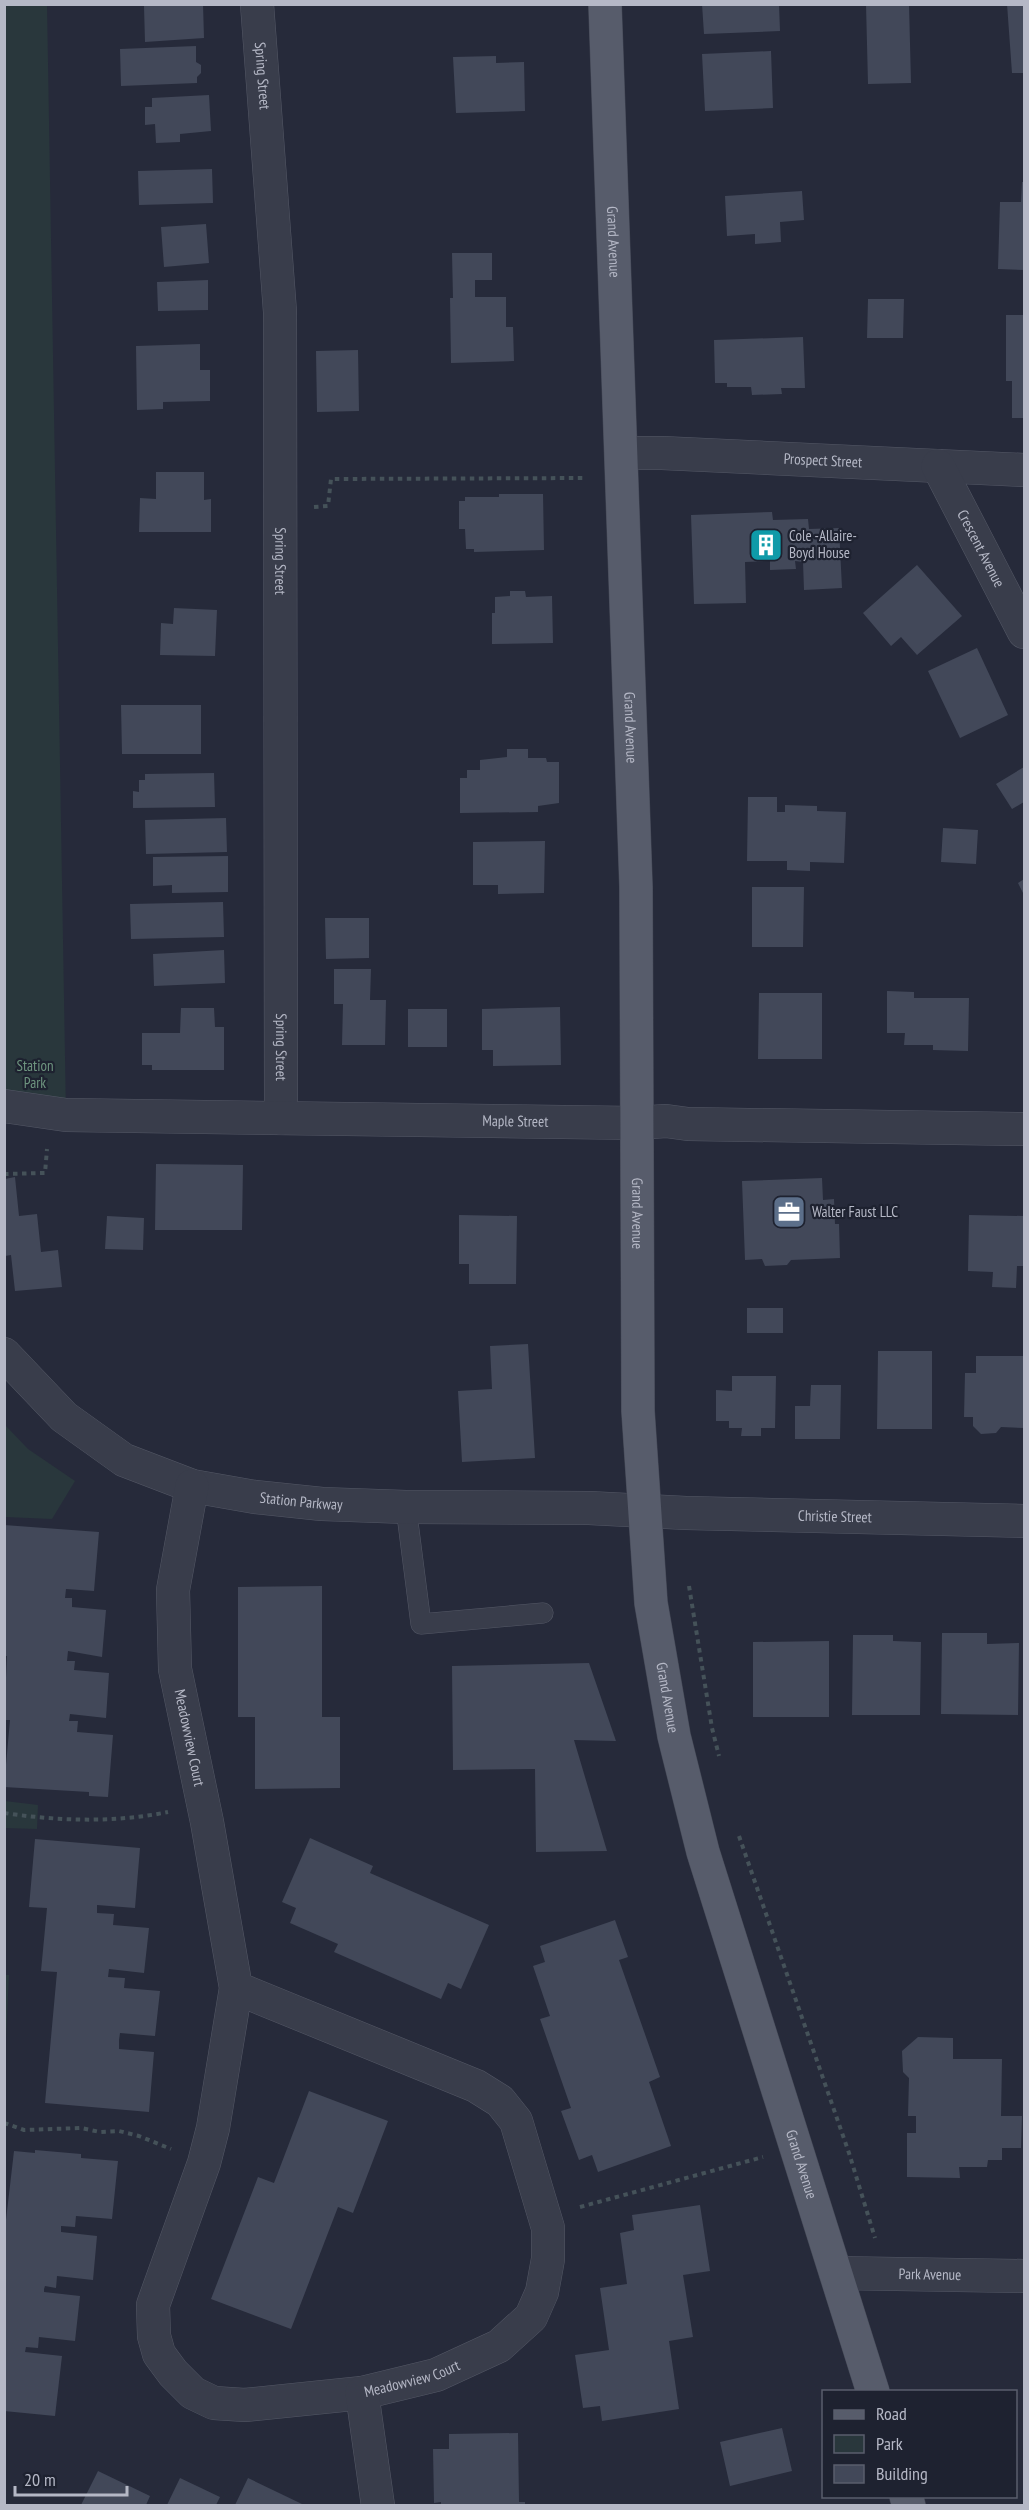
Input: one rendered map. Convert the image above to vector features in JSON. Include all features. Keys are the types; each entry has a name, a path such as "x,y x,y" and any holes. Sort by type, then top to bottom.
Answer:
{"main road":[{"name":"Grand Avenue","path":"605,4 636,887 638,1411 651,1603 674,1736 703,1852 873,2390"}],"street":[{"name":"Spring Street","path":"257,4 280,312 281,1118"},
{"name":"Prospect Street","path":"623,466 662,453 1024,470"},
{"name":"Crescent Avenue","path":"938,466 1024,632"},
{"name":"Maple Street","path":"4,1106 66,1115 636,1123 666,1121 688,1124 1024,1130"},
{"name":"Station Parkway","path":"4,1354 64,1417 124,1460 192,1486 255,1497 322,1504 643,1510"},
{"name":"Meadowview Court","path":"192,1486 173,1590 175,1658 236,1988 213,2128 204,2163 153,2305 154,2336 159,2354 173,2373 193,2393 214,2403 245,2405 362,2393 436,2376 499,2346 531,2317 542,2292 548,2259 548,2228 516,2121 500,2100 477,2086 236,1988"},
{"name":"Christie Street","path":"643,1510 1024,1521"},
{"name":"Park Avenue","path":"836,2273 1024,2276"},
{"path":"362,2393 378,2505"}],"lane":[{"path":"406,1507 421,1624 543,1613"}],"path":[{"path":"280,510 328,506 331,478 623,466"},
{"path":"4,1174 45,1173 50,1112"},
{"path":"689,1585 712,1728 720,1761"},
{"path":"4,1813 65,1819 106,1820 148,1816 204,1805"},
{"path":"737,1826 849,2153 886,2273"},
{"path":"4,2123 24,2130 81,2128 100,2132 118,2131 139,2136 204,2163"},
{"path":"544,2217 797,2148"}],"green space":[{"name":"Station Park","path":"47,4 66,1115 5,1106 4,5"},
{"path":"5,1425 28,1449 75,1481 52,1519 5,1517"},
{"path":"5,1801 38,1805 37,1829 5,1828"},
{"path":"4,1975 9,1975 5,2060"}],"building":[{"path":"203,4 204,38 145,42 144,6"},
{"path":"702,4 779,4 780,31 704,34"},
{"path":"866,4 909,4 911,83 868,84"},
{"path":"1007,4 1024,4 1024,73 1012,73"},
{"path":"196,46 196,62 201,65 197,83 121,86 120,49"},
{"path":"771,51 773,108 705,111 702,54"},
{"path":"496,56 496,63 524,62 525,111 456,113 453,57"},
{"path":"209,95 211,131 180,134 180,142 156,143 155,124 145,125 145,107 152,107 152,98"},
{"path":"212,169 213,203 139,205 138,171"},
{"path":"1022,182 1024,182 1024,270 998,269 1000,202 1021,202"},
{"path":"802,191 804,220 780,222 781,242 755,244 755,234 727,236 725,196"},
{"path":"206,224 209,263 164,267 161,227"},
{"path":"452,253 492,253 492,280 475,280 475,297 506,297 506,327 513,327 514,361 451,363"},
{"path":"208,280 208,310 158,311 157,282"},
{"path":"868,299 904,299 903,338 867,338"},
{"path":"1006,315 1024,315 1024,418 1012,418 1012,381 1006,381"},
{"path":"803,337 805,388 781,388 782,394 752,395 751,387 727,387 727,383 715,383 714,340"},
{"path":"200,344 200,370 210,370 210,401 163,402 163,409 137,410 136,346"},
{"path":"358,350 359,411 317,412 316,351"},
{"path":"156,472 204,472 204,500 211,499 211,532 139,532 140,498 156,499"},
{"path":"499,494 543,494 544,550 474,552 474,549 466,549 465,529 459,529 459,501 465,501 465,497 499,497"},
{"name":"Cole -Allaire- Boyd House","path":"772,512 773,520 808,519 809,529 839,528 842,588 804,590 803,562 795,561 796,569 770,570 770,561 745,562 746,603 694,604 691,515"},
{"path":"917,565 962,616 917,655 901,637 891,646 863,613"},
{"path":"510,591 525,591 526,597 552,596 553,643 492,644 492,613 495,613 495,597 510,596"},
{"path":"174,608 217,610 215,656 160,655 161,623 173,624"},
{"path":"977,648 1008,715 960,738 928,671"},
{"path":"121,705 201,705 201,754 122,754"},
{"path":"507,749 528,749 528,758 546,758 547,762 559,762 559,803 538,806 538,812 460,813 460,778 467,778 467,770 480,770 480,760 507,757"},
{"path":"1024,767 1024,802 1012,809 996,784"},
{"path":"214,773 215,807 133,808 133,791 139,792 139,780 145,780 145,774"},
{"path":"748,797 777,797 777,812 785,812 785,805 817,806 817,811 846,812 844,863 810,862 810,871 787,870 787,861 747,861"},
{"path":"226,818 227,852 146,854 145,820"},
{"path":"943,828 978,830 976,864 941,862"},
{"path":"545,841 544,893 498,894 498,885 473,885 473,842"},
{"path":"228,856 228,892 172,893 172,885 153,886 153,857"},
{"path":"1024,879 1024,895 1018,883"},
{"path":"752,887 804,887 803,947 752,947"},
{"path":"223,902 224,937 131,939 130,904"},
{"path":"325,918 369,918 369,958 326,959"},
{"path":"224,950 225,983 154,986 153,954"},
{"path":"334,969 371,969 370,1000 386,1000 385,1045 342,1045 343,1004 334,1004"},
{"path":"887,991 914,992 914,998 969,998 968,1051 933,1050 933,1045 904,1045 905,1033 887,1033"},
{"path":"759,993 822,993 822,1059 758,1059"},
{"path":"560,1007 561,1065 493,1066 493,1050 482,1050 482,1009"},
{"path":"181,1008 214,1008 215,1027 224,1027 224,1070 152,1070 152,1065 142,1065 142,1033 180,1033"},
{"path":"408,1009 447,1009 447,1047 408,1047"},
{"path":"156,1164 243,1165 242,1230 155,1230"},
{"path":"15,1177 19,1216 37,1214 41,1252 58,1250 62,1287 15,1291 11,1255 5,1256 5,1179"},
{"name":"Walter Faust LLC","path":"822,1178 823,1200 834,1199 835,1224 839,1224 840,1258 791,1260 787,1265 765,1266 762,1259 745,1260 742,1181"},
{"path":"459,1215 517,1216 516,1284 469,1284 469,1264 459,1264"},
{"path":"969,1215 1024,1216 1024,1266 1017,1266 1016,1288 992,1287 993,1272 968,1271"},
{"path":"107,1216 144,1218 143,1250 105,1249"},
{"path":"747,1308 783,1308 783,1333 747,1333"},
{"path":"528,1344 535,1458 462,1462 458,1391 492,1389 490,1346"},
{"path":"878,1351 932,1351 932,1429 877,1429"},
{"path":"976,1356 1024,1356 1024,1428 1001,1427 996,1433 981,1434 973,1426 973,1417 964,1417 965,1373 976,1373"},
{"path":"732,1376 776,1376 775,1428 761,1428 761,1436 741,1436 742,1428 729,1428 729,1421 716,1421 716,1390 732,1391"},
{"path":"811,1385 841,1385 840,1439 795,1439 795,1406 810,1406"},
{"path":"4,1525 99,1532 94,1591 66,1589 65,1598 72,1598 72,1607 106,1610 102,1657 68,1651 67,1661 75,1661 74,1670 109,1673 106,1718 70,1714 69,1721 78,1721 77,1732 113,1735 108,1797 89,1796 89,1792 4,1787 10,1720 4,1720 7,1656 4,1656"},
{"path":"322,1586 322,1717 340,1717 340,1788 255,1789 255,1717 238,1717 238,1587"},
{"path":"942,1633 987,1633 987,1644 1019,1643 1018,1715 941,1714"},
{"path":"853,1635 893,1635 893,1641 921,1642 920,1715 852,1715"},
{"path":"829,1641 829,1717 753,1717 753,1642"},
{"path":"589,1663 616,1741 574,1740 607,1851 536,1852 535,1769 453,1770 452,1666"},
{"path":"310,1838 373,1866 370,1873 489,1925 461,1989 448,1983 441,1999 334,1952 338,1944 290,1923 296,1908 282,1902"},
{"path":"35,1839 140,1848 135,1908 97,1905 97,1913 114,1914 113,1925 149,1928 144,1973 109,1969 108,1977 125,1978 124,1988 160,1991 155,2036 120,2033 119,2040 119,2049 154,2052 149,2112 45,2103 57,1972 41,1971 47,1908 29,1907"},
{"path":"615,1920 628,1957 619,1960 660,2077 649,2082 671,2146 598,2172 592,2155 579,2160 561,2111 571,2108 540,2019 550,2016 533,1966 545,1962 540,1946"},
{"path":"918,2037 953,2038 953,2059 1002,2059 1001,2116 1022,2116 1021,2148 1002,2148 1002,2160 988,2160 987,2167 959,2167 960,2178 907,2177 907,2133 916,2133 916,2116 908,2116 909,2078 903,2072 902,2051"},
{"path":"309,2091 388,2121 353,2213 338,2207 291,2329 211,2299 258,2177 274,2183"},
{"path":"35,2150 81,2154 81,2158 118,2161 112,2219 76,2216 75,2227 61,2226 61,2232 97,2236 93,2280 57,2276 56,2288 45,2286 44,2289 44,2292 80,2296 75,2341 39,2337 38,2348 26,2347 25,2352 62,2356 55,2416 4,2411 4,2220 6,2220 14,2151 35,2153"},
{"path":"700,2205 710,2271 683,2275 693,2337 669,2341 679,2409 602,2421 600,2406 583,2408 575,2355 609,2350 600,2288 627,2284 620,2233 634,2230 632,2215"},
{"path":"782,2428 792,2471 730,2486 720,2442"},
{"path":"518,2433 519,2502 525,2502 525,2505 441,2505 441,2502 434,2503 433,2449 449,2449 449,2434"},
{"path":"98,2471 150,2496 146,2505 81,2505"},
{"path":"180,2478 220,2497 216,2505 167,2505"},
{"path":"248,2478 302,2504 235,2505"}],"place":[{"name":"Cole -Allaire- Boyd House","path":"766,545"},
{"name":"Walter Faust LLC","path":"789,1212"}]}
